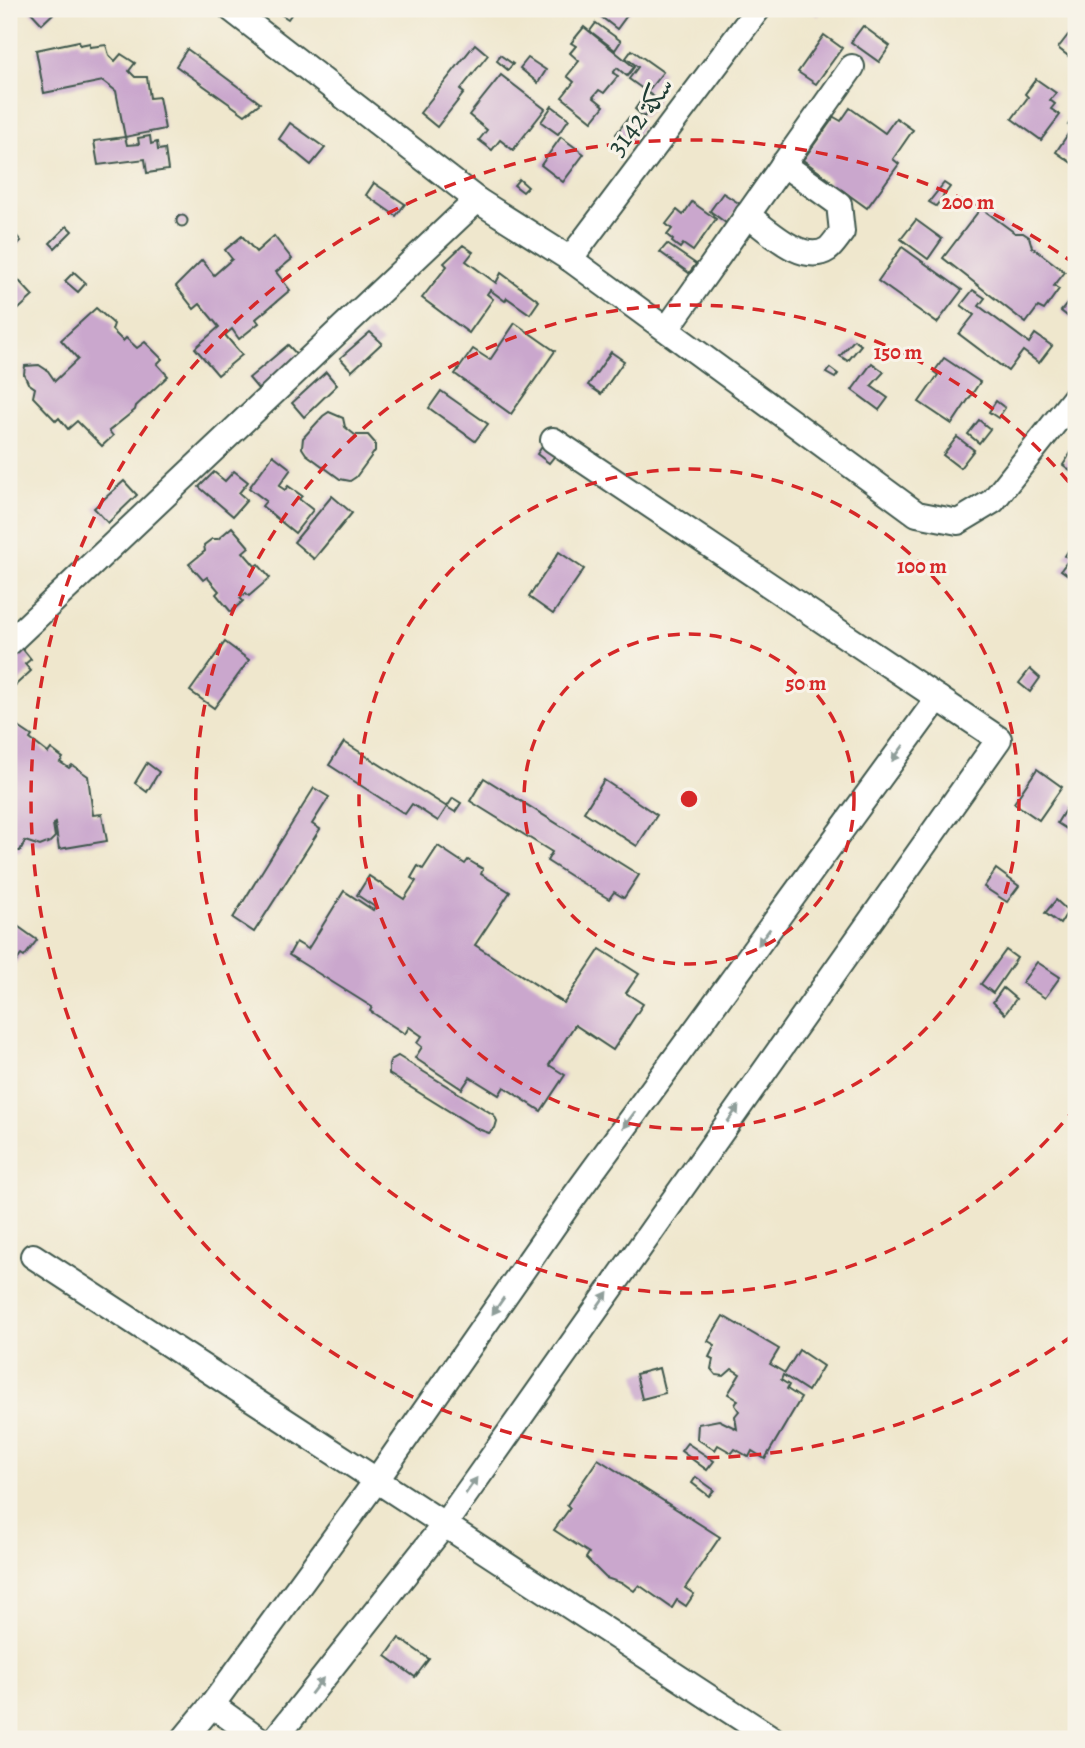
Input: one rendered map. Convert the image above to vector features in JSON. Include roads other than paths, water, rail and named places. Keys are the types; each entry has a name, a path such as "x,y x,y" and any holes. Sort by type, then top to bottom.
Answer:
{"street":[{"path":"231,9 477,200 570,259 917,514 958,522 993,501 1076,396"},
{"name":"سكة 3142","path":"570,259 758,9"},
{"path":"667,329 852,66"},
{"path":"747,215 798,251 814,254 829,248 842,232 839,204 783,164"},
{"path":"9,643 477,200"},
{"path":"275,1739 444,1525 999,739 553,440"},
{"path":"184,1739 212,1705 376,1481 573,1198 938,698"},
{"path":"33,1256 773,1739"},
{"path":"212,1705 259,1739"}]}
